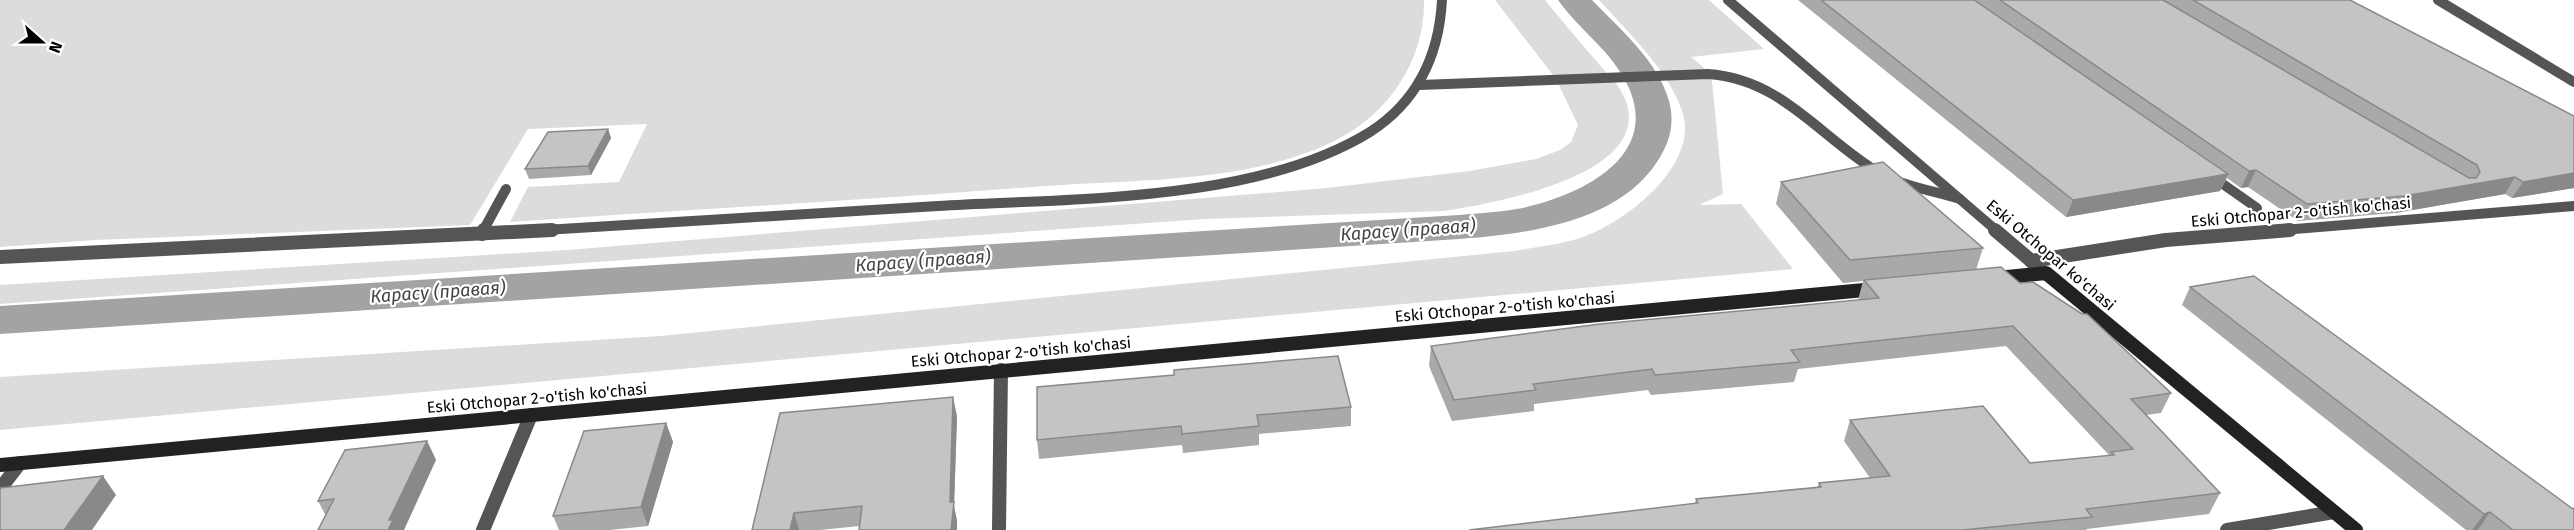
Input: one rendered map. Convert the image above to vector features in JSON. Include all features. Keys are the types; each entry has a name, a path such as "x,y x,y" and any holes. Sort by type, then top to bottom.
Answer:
{"street":[{"path":"0,257 482,234 1151,193 1218,184 1299,163 1352,142 1401,107 1420,85 1435,46 1442,0"},
{"name":"Eski Otchopar ko'chasi","path":"1728,0 2031,261 2356,530"},
{"path":"2439,0 2574,82"},
{"path":"1420,85 1725,75 1759,84 1882,175 1960,199"},
{"path":"2200,167 2257,208"},
{"path":"482,234 506,189"},
{"name":"Eski Otchopar 2-o'tish ko'chasi","path":"2031,261 2166,240 2574,206"},
{"path":"1983,279 2046,273"},
{"name":"Eski Otchopar 2-o'tish ko'chasi","path":"0,465 1888,288"},
{"path":"999,530 1001,370"},
{"path":"483,530 531,415"},
{"path":"0,489 20,463"},
{"path":"2227,530 2334,512"}],"shaded area":[{"path":"0,0 1424,0 1423,22 1411,63 1401,82 1374,114 1357,128 1338,139 1305,153 1270,164 1233,171 1157,180 510,222 528,187 619,182 647,124 528,129 470,225 95,240 0,247"},
{"path":"1495,0 1545,0 1620,89 1625,99 1628,126 1616,148 1593,166 1563,181 1530,193 1496,201 1444,211 1205,219 0,304 0,285 567,250 1327,188 1470,171 1536,159 1560,150 1571,142 1578,125 1556,79"},
{"path":"1599,0 1709,0 1764,49 1691,57 1703,67 1712,81 1723,194 1699,205 1741,204 1793,269 0,430 0,377 660,336 1514,251 1577,239 1615,221 1653,191 1668,173 1679,154 1685,134 1683,114 1669,83 1647,53"}],"building":[{"path":"1821,0 1974,0 2228,174 2073,200"},
{"path":"2000,0 2163,0 2469,178 2476,178 2480,172 2477,165 2193,0 2350,0 2574,116 2574,173 2523,182 2515,177 2404,196 2307,204 2256,170 2249,171"},
{"path":"608,129 588,166 525,169 548,132"},
{"path":"1883,162 1983,248 1850,260 1781,182"},
{"path":"2001,267 2020,283 2033,282 2082,314 2087,314 2171,393 2131,399 2220,493 2086,509 2092,517 1963,530 1469,530 1698,503 1696,499 1821,487 1819,483 1890,476 1850,420 1983,406 2030,463 2114,455 2111,452 2133,449 2013,326 1791,350 1800,362 1655,375 1652,369 1533,384 1536,390 1454,400 1431,346 1600,324 1879,298 1864,280"},
{"path":"2254,276 2574,508 2574,530 2513,530 2490,512 2484,514 2190,287"},
{"path":"1338,356 1351,407 1257,415 1259,426 1182,434 1181,426 1037,440 1037,387 1174,375 1174,370"},
{"path":"953,397 950,502 954,502 951,530 859,530 862,506 794,513 790,530 752,530 780,413"},
{"path":"666,423 641,507 553,516 584,431"},
{"path":"427,441 389,520 393,520 388,530 318,530 334,499 318,501 345,450"},
{"path":"103,476 64,530 0,530 0,488"}],"waterway":[{"name":"Карасу (правая)","path":"0,320 1459,227 1522,220 1575,204 1618,181 1636,165 1648,147 1654,125 1651,101 1638,72 1618,46 1574,0"}]}
